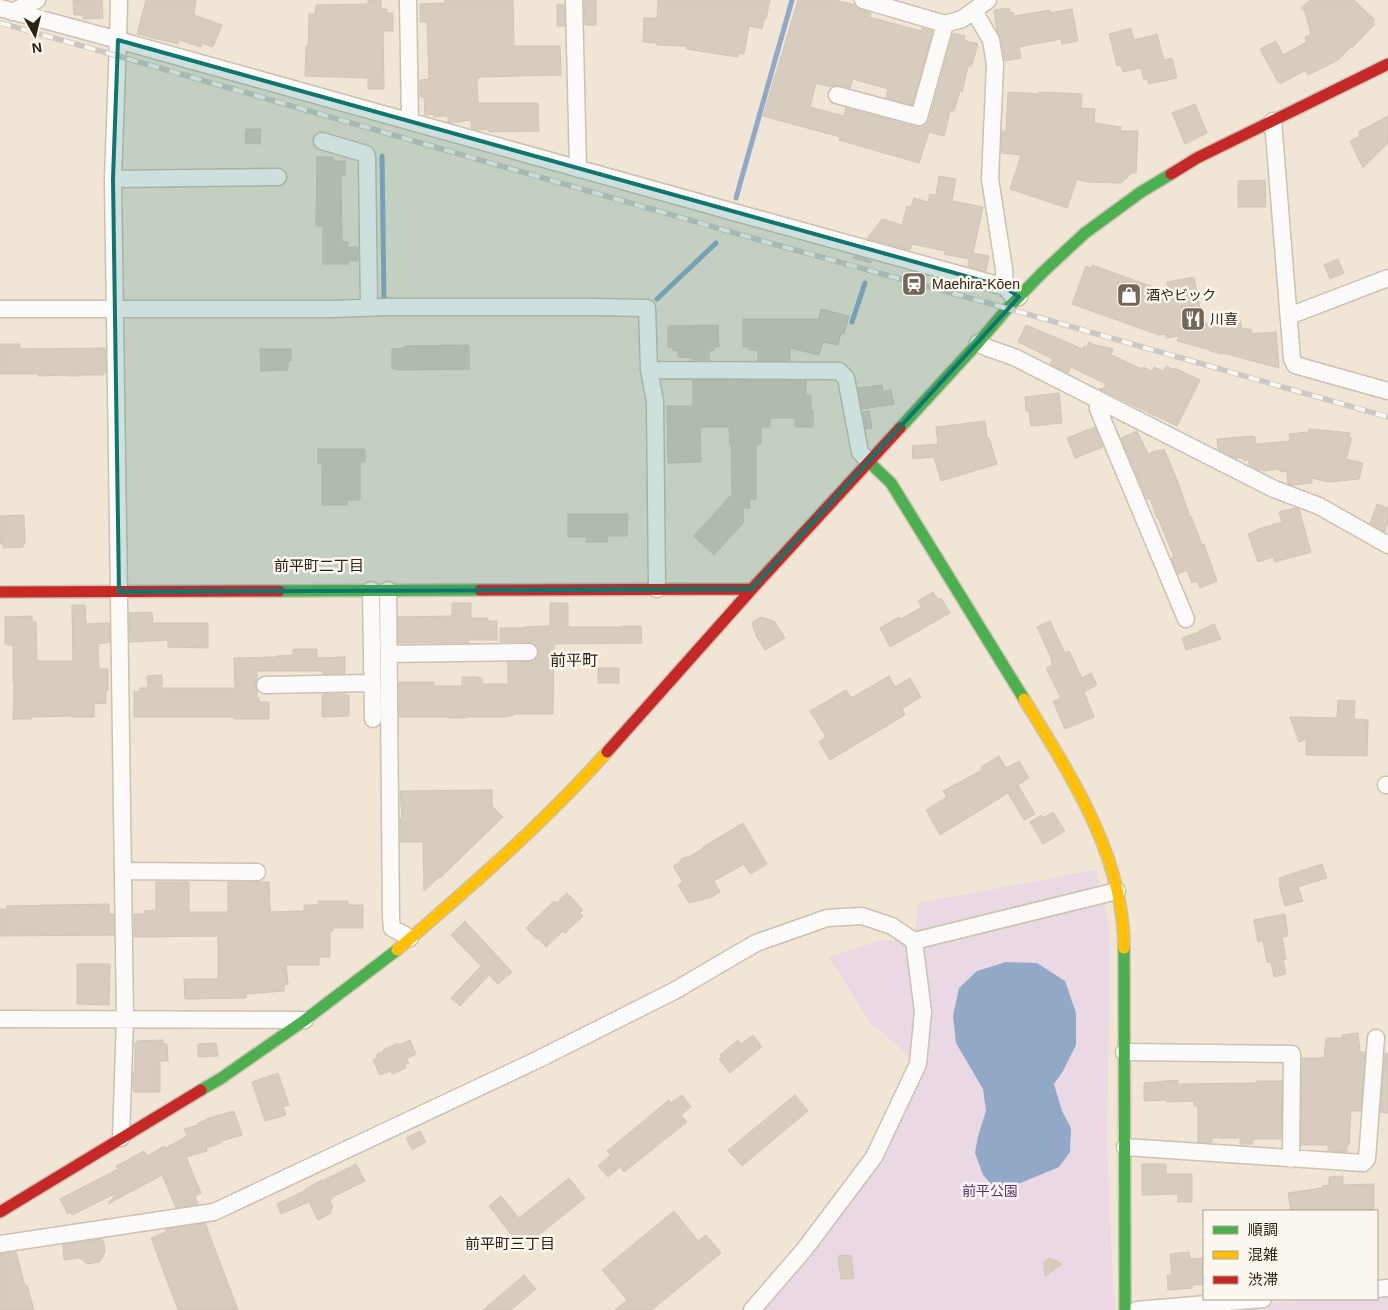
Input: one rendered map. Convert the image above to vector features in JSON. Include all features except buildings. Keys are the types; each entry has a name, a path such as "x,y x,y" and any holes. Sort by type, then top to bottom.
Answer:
{"street":[{"path":"6,10 37,0"},
{"path":"119,0 113,179 125,1019 121,1138"},
{"path":"408,0 410,121"},
{"path":"574,0 578,169"},
{"path":"863,0 945,24 962,19 988,0"},
{"path":"6,10 1005,287 1011,294 1019,297"},
{"path":"974,11 991,40 995,64 990,179 1004,268 1005,287"},
{"path":"837,95 919,117 945,24"},
{"path":"0,1212 220,1079 305,1020 387,958 468,889 535,826 594,766 752,589 978,343 1006,309 1085,233 1141,192 1197,158 1388,64"},
{"path":"1272,121 1292,359 1295,365 1388,391"},
{"path":"322,141 366,154 368,157 369,307"},
{"path":"113,179 278,177"},
{"path":"1289,316 1388,278"},
{"path":"0,309 647,308 649,370 655,401 657,589"},
{"path":"978,343 1014,357 1274,489 1320,506 1388,545"},
{"path":"649,370 839,371 846,378 860,452 891,483 1056,751 1081,795 1105,848 1117,891 1124,927 1125,1310"},
{"path":"1097,399 1098,409 1186,619"},
{"path":"0,592 752,589"},
{"path":"371,590 373,719"},
{"path":"388,590 391,918 392,928 410,938"},
{"path":"388,654 528,652"},
{"path":"265,685 372,683"},
{"path":"123,871 257,872"},
{"path":"0,1244 214,1212 537,1060 674,991 756,943 827,918 862,916 892,926 914,941 1117,891"},
{"path":"752,1310 804,1250 874,1157 918,1064 923,1012 914,941"},
{"path":"0,1019 305,1020"},
{"path":"1126,1147 1363,1163 1367,1159 1376,1038"},
{"path":"1124,1052 1292,1054 1291,1159"},
{"path":"1137,1310 1252,1300"}],"highlighted area":[{"path":"118,40 1005,287 1019,297 752,589 119,592 113,179"}],"green space":[{"name":"前平公園","path":"1096,870 1110,931 1107,1144 1114,1310 752,1310 874,1157 918,1064 869,1021 829,957 882,940 914,941 918,903"},
{"path":"1388,1290 1388,1310 1213,1310 1305,1300 1378,1300 1378,1292"}],"water":[{"path":"1006,962 1037,963 1065,981 1076,1013 1076,1045 1054,1084 1062,1111 1071,1128 1070,1152 1059,1167 1008,1188 994,1187 983,1175 975,1153 986,1111 983,1089 956,1043 953,1016 959,988 977,971"}],"waterway":[{"path":"736,198 792,0"},
{"path":"382,156 384,300"},
{"path":"657,299 716,243"},
{"path":"852,322 865,283"}],"railway":[{"path":"0,23 766,242 1388,417"}],"traffic: fast":[{"path":"900,428 1007,309 1044,271 1085,233 1141,192 1171,174"},
{"path":"869,462 891,483 1024,699"},
{"path":"279,591 480,590"},
{"path":"1124,948 1125,1310"},
{"path":"201,1090 305,1020 397,950"}],"traffic: slow":[{"path":"1024,699 1076,787 1105,849 1115,881 1122,914 1124,948"},
{"path":"397,950 532,830 607,752"}],"traffic: jam":[{"path":"1171,174 1197,158 1388,64"},
{"path":"607,752 752,589 900,428"},
{"path":"480,590 752,589"},
{"path":"0,592 279,591"},
{"path":"0,1212 201,1090"}],"place":[{"name":"Maehira-Kōen","path":"914,284"},
{"name":"酒やビック","path":"1129,295"},
{"name":"川喜","path":"1193,319"}],"district":[{"name":"前平町二丁目","path":"319,566"},
{"name":"前平町","path":"574,660"},
{"name":"前平町三丁目","path":"510,1244"}]}
